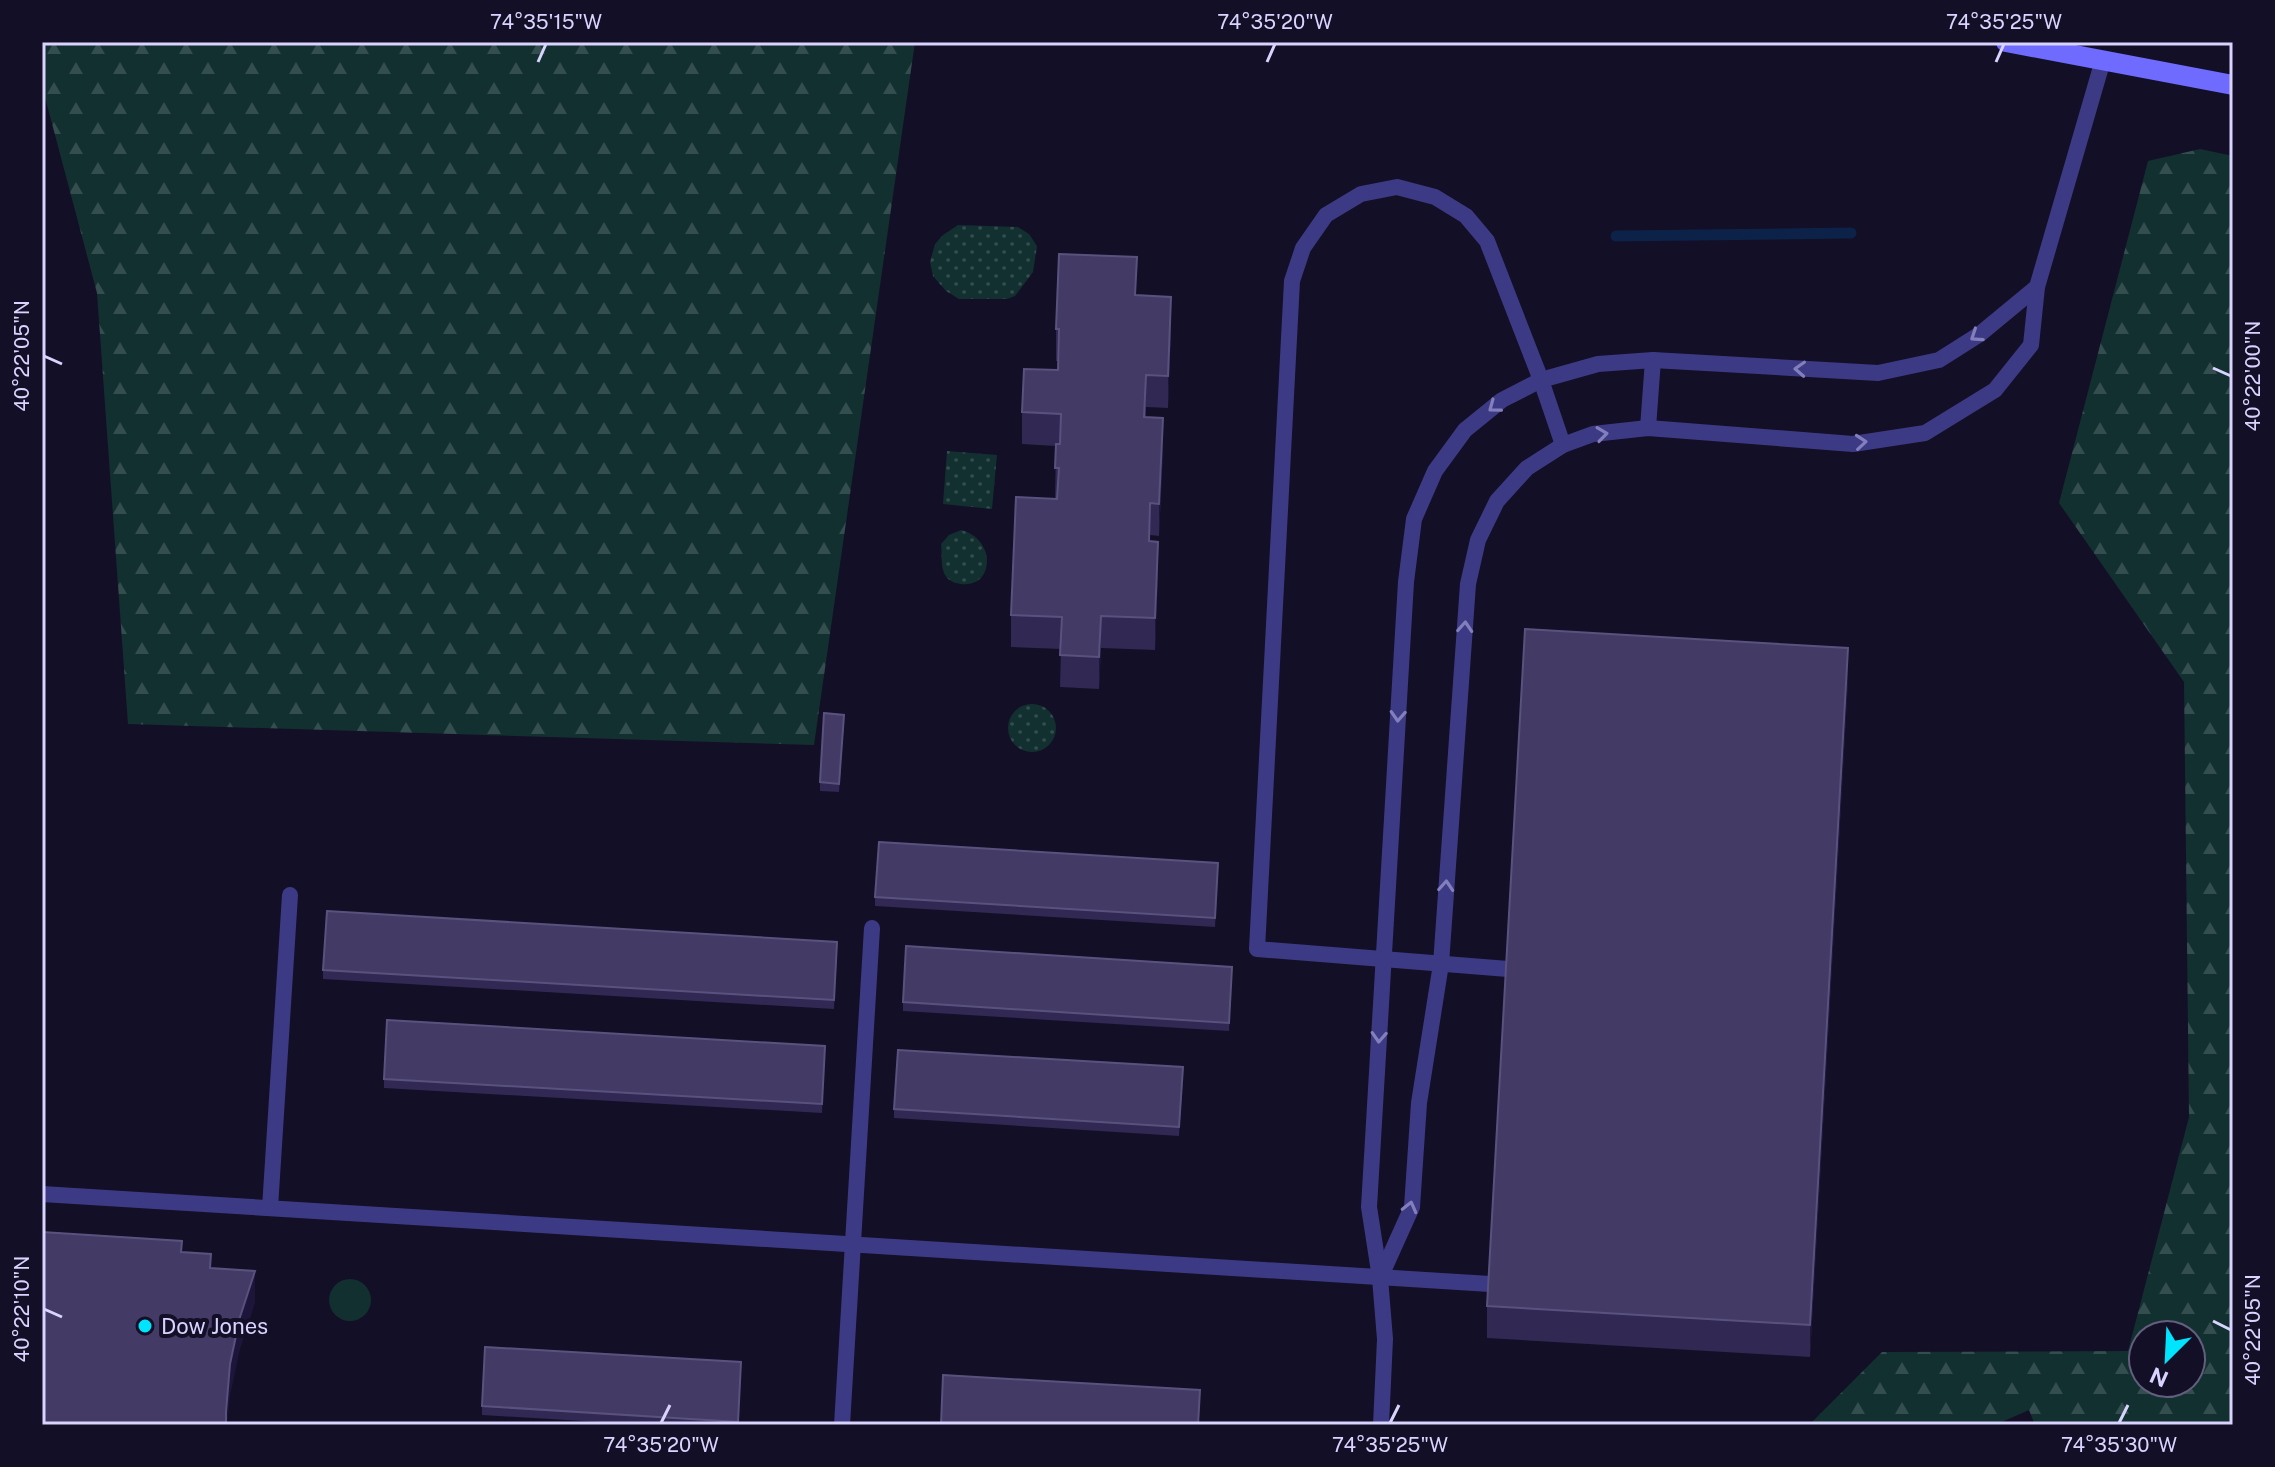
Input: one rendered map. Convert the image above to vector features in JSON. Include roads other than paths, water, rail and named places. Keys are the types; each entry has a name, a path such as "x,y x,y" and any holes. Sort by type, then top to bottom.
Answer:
{"street":[{"path":"2006,42 2106,51 2233,85"}],"lane":[{"path":"1380,1278 1412,1207 1419,1103 1441,964 1468,584 1478,540 1497,501 1527,468 1563,445 1593,434 1648,428 1853,444 1925,433 1995,390 2031,345 2037,287 2106,51"},
{"path":"1508,969 1257,949 1292,281 1303,248 1326,215 1361,194 1397,187 1435,197 1466,216 1487,241 1563,445"},
{"path":"1381,1425 1385,1339 1369,1207 1383,959 1406,582 1414,519 1435,471 1465,430 1502,400 1541,380 1598,364 1653,360 1878,373 1939,360 1980,334 2037,287"},
{"path":"1648,428 1653,360"},
{"path":"270,1208 290,895"},
{"path":"842,1425 872,928"},
{"path":"42,1194 1490,1284"}],"waterway":[{"path":"1616,236 1851,233"}],"place":[{"name":"Dow Jones","path":"145,1326"}]}
